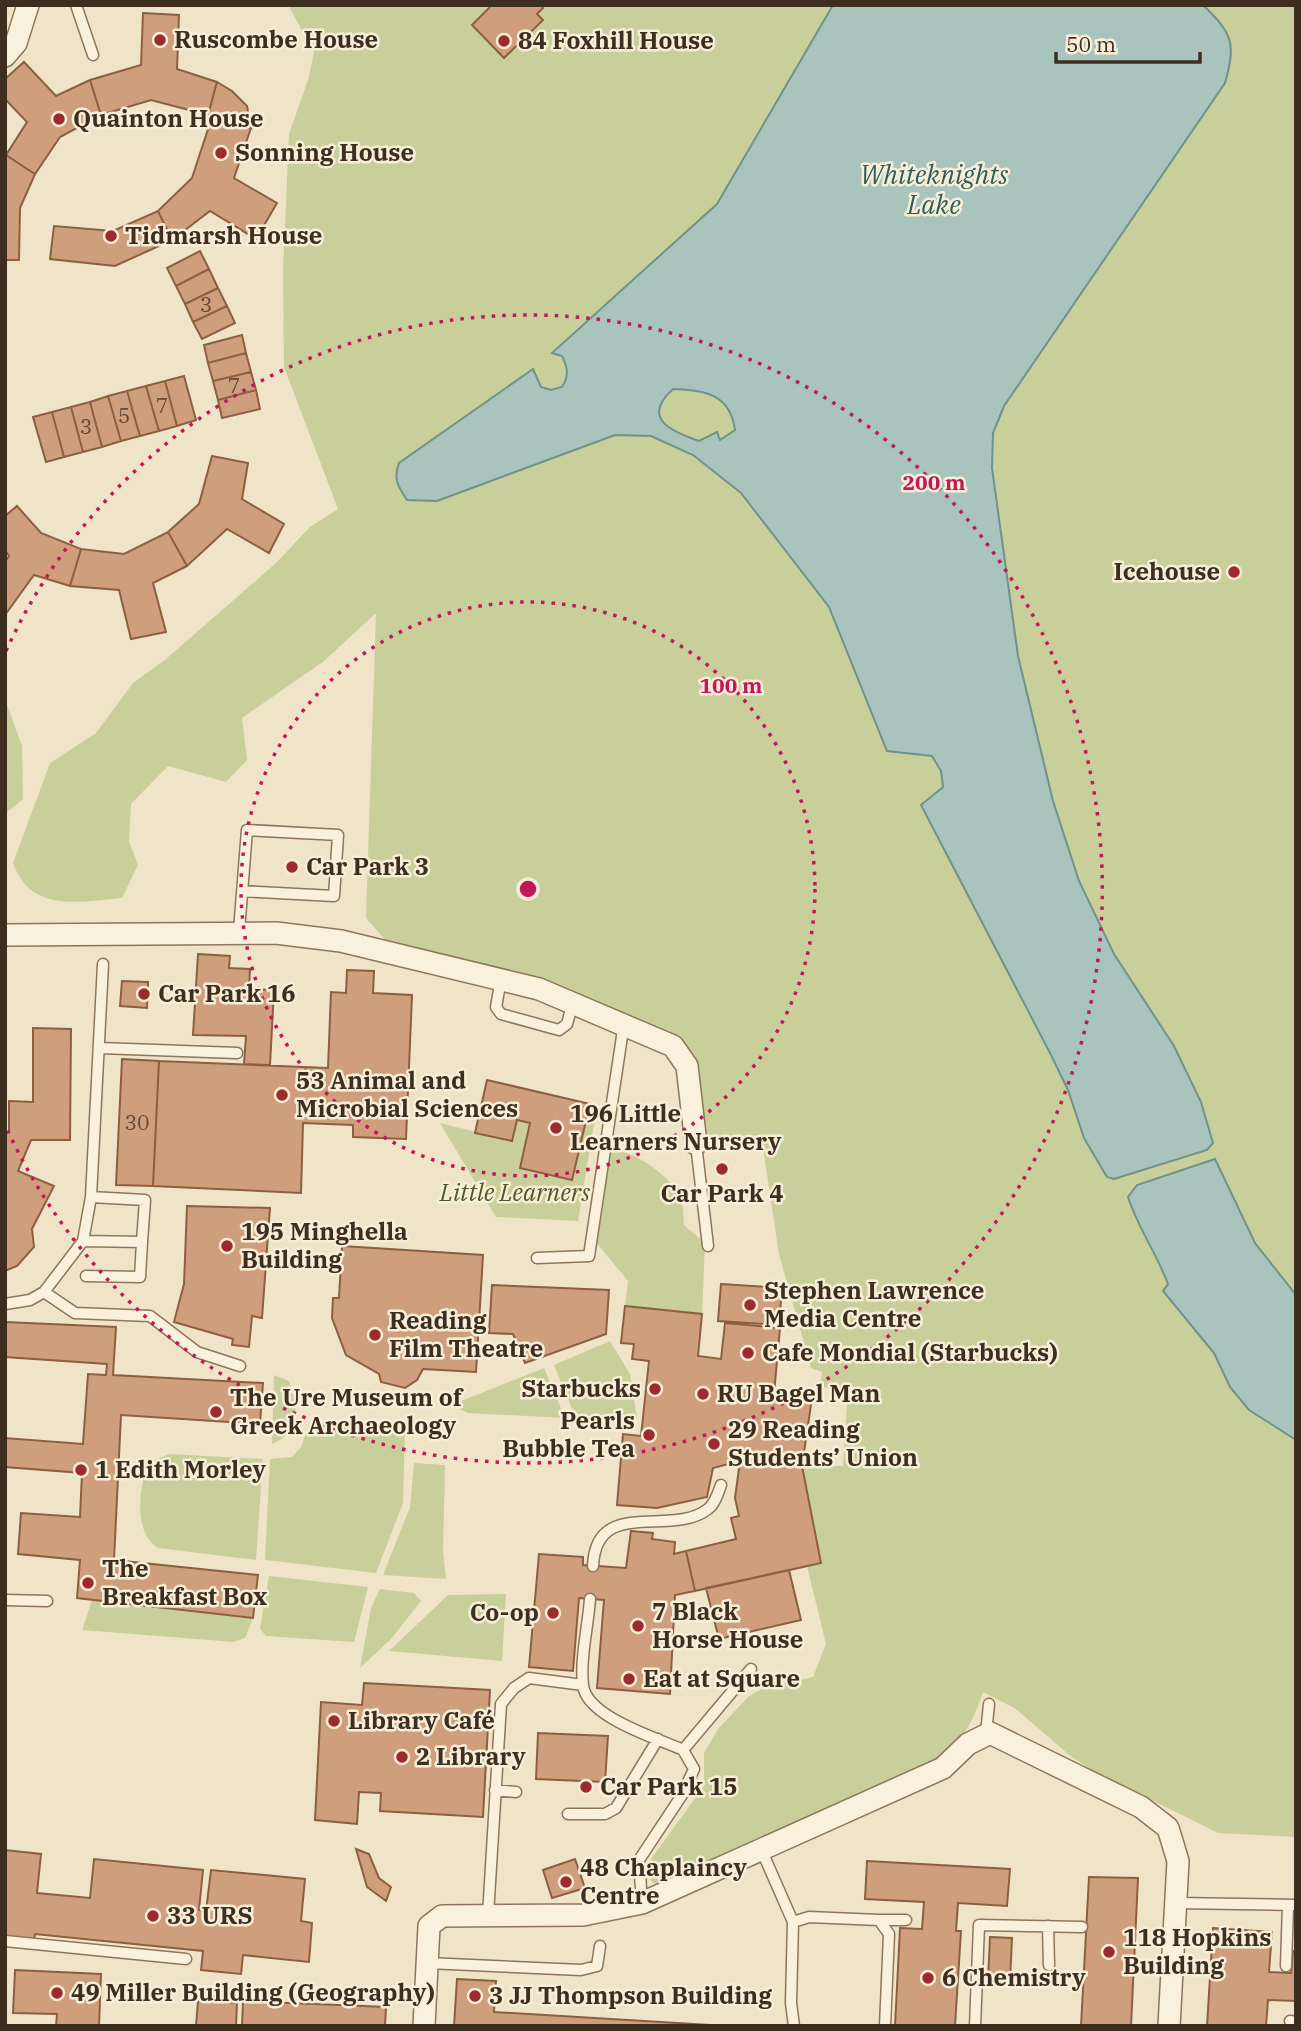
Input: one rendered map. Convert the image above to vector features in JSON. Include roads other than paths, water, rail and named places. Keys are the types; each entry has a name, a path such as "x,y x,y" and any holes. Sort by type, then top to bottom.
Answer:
{"street":[{"path":"5,56 16,43 27,5"},
{"path":"5,935 276,933 341,942 501,979 573,1002 673,1046 687,1066 696,1144"},
{"path":"424,2026 429,1926 442,1916 583,1915 642,1903 943,1768 968,1744 986,1733 1001,1736 1141,1807 1163,1822 1172,1835 1177,1854 1169,2026"}],"lane":[{"path":"76,5 93,55"},
{"path":"239,932 242,891 247,830 338,835 334,896 242,891"},
{"path":"5,1304 30,1300 44,1292 83,1241 91,1197 103,964"},
{"path":"501,979 496,1007 500,1014 559,1030 567,1024 573,1002"},
{"path":"537,1258 589,1256 624,1023"},
{"path":"100,1048 237,1053"},
{"path":"696,1144 708,1246"},
{"path":"86,1276 140,1277 145,1200 91,1197"},
{"path":"83,1241 142,1242"},
{"path":"44,1292 75,1313 150,1316 197,1352 240,1366"},
{"path":"593,1566 594,1547 609,1530 634,1521 669,1521 698,1515 711,1508 721,1485"},
{"path":"590,1599 583,1685 588,1699 599,1712 614,1721 630,1725 683,1750 694,1769 682,1795 639,1860 642,1903"},
{"path":"5,1600 47,1601"},
{"path":"683,1750 751,1669"},
{"path":"488,1915 501,1704 514,1688 528,1678 583,1685"},
{"path":"986,1733 989,1704"},
{"path":"568,1814 605,1814 616,1808 658,1739"},
{"path":"495,1790 516,1792"},
{"path":"761,1849 793,1922 791,2003 794,2026"},
{"path":"1176,1903 1292,1905 1286,1966"},
{"path":"793,1922 809,1917 906,1920"},
{"path":"879,1920 889,1934 885,2026"},
{"path":"975,2026 979,1925 1082,1927"},
{"path":"1048,1926 1049,1965"},
{"path":"5,1941 186,1959"},
{"path":"427,1963 581,1970 597,1966 600,1946"}],"water":[{"name":"Whiteknights Lake","path":"833,5 1203,5 1226,32 1231,48 1225,83 1004,406 993,433 992,468 1018,656 1053,801 1079,881 1114,954 1174,1046 1201,1102 1213,1143 1207,1150 1114,1179 1107,1177 1084,1138 1068,1090 1051,1055 921,805 943,787 941,771 932,756 887,751 829,607 741,493 693,455 651,436 615,435 437,501 407,500 401,491 397,482 399,463 533,369 541,387 551,390 562,387 567,376 566,364 562,356 552,353 717,204","holes":["673,389 705,393 722,401 728,409 735,430 720,440 717,432 699,441 670,428 663,422 659,408"]},
{"path":"1215,1159 1255,1243 1296,1295 1296,1440 1249,1410 1230,1387 1214,1353 1163,1291 1168,1284 1128,1197 1137,1185"}],"place":[{"name":"Ruscombe House","path":"160,40"},
{"name":"84 Foxhill House","path":"504,41"},
{"name":"Quainton House","path":"59,119"},
{"name":"Sonning House","path":"221,153"},
{"name":"Tidmarsh House","path":"111,236"},
{"name":"Icehouse","path":"1234,572"},
{"name":"Car Park 3","path":"292,867"},
{"name":"Car Park 16","path":"144,994"},
{"name":"53 Animal and Microbial Sciences","path":"282,1095"},
{"name":"196 Little Learners Nursery","path":"556,1128"},
{"name":"Car Park 4","path":"722,1169"},
{"name":"195 Minghella Building","path":"227,1246"},
{"name":"Stephen Lawrence Media Centre","path":"750,1305"},
{"name":"Reading Film Theatre","path":"375,1335"},
{"name":"Cafe Mondial (Starbucks)","path":"748,1353"},
{"name":"Starbucks","path":"655,1389"},
{"name":"RU Bagel Man","path":"703,1394"},
{"name":"The Ure Museum of Greek Archaeology","path":"216,1412"},
{"name":"Pearls Bubble Tea","path":"649,1435"},
{"name":"29 Reading Students’ Union","path":"714,1444"},
{"name":"1 Edith Morley","path":"81,1470"},
{"name":"The Breakfast Box","path":"88,1583"},
{"name":"Co-op","path":"553,1613"},
{"name":"7 Black Horse House","path":"638,1626"},
{"name":"Eat at Square","path":"629,1679"},
{"name":"Library Café","path":"334,1721"},
{"name":"2 Library","path":"402,1757"},
{"name":"Car Park 15","path":"586,1787"},
{"name":"48 Chaplaincy Centre","path":"566,1882"},
{"name":"33 URS","path":"153,1916"},
{"name":"118 Hopkins Building","path":"1109,1952"},
{"name":"6 Chemistry","path":"928,1978"},
{"name":"49 Miller Building (Geography)","path":"57,1993"},
{"name":"3 JJ Thompson Building","path":"475,1996"}],"park label":[{"name":"Little Learners","path":"515,1193"}]}
